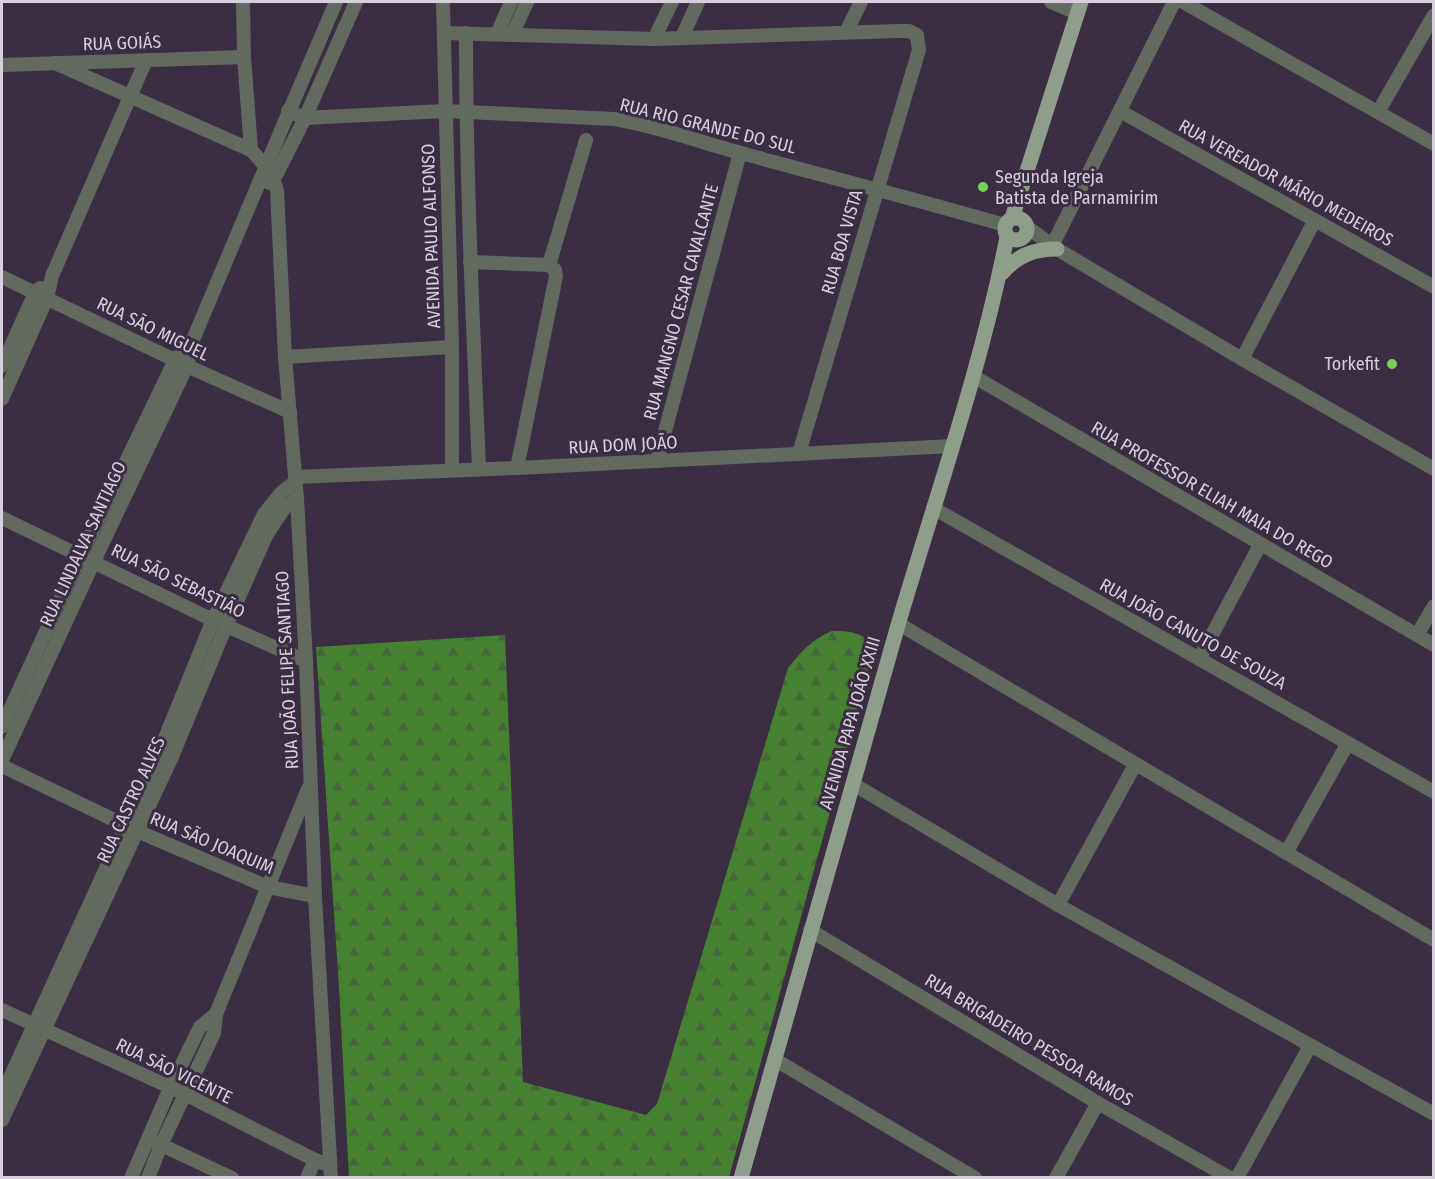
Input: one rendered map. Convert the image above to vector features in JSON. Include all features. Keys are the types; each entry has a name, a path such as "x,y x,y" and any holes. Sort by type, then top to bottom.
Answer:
{"main road":[{"name":"AVENIDA PAPA JOÃO XXIII","path":"741,1178 852,784 953,446 1000,277 1017,229 1024,185 1079,7"},
{"path":"1000,277 1016,260 1026,254 1054,247"}],"street":[{"path":"55,63 251,150 244,57 243,2"},
{"name":"RUA LINDALVA SANTIAGO","path":"2,727 192,342 255,196 265,164 336,2"},
{"name":"RUA LINDALVA SANTIAGO","path":"255,196 274,178 305,118 356,2"},
{"name":"AVENIDA PAULO ALFONSO","path":"443,2 452,347 452,470"},
{"path":"497,34 511,2"},
{"path":"512,35 527,2"},
{"path":"654,39 672,2"},
{"path":"682,38 698,2"},
{"path":"444,33 654,39 846,32 861,2"},
{"path":"1051,2 1079,7"},
{"path":"1054,247 1174,2"},
{"path":"1183,2 1434,144"},
{"path":"1378,112 1434,15"},
{"name":"RUA BOA VISTA","path":"799,453 919,50 917,35 909,32 846,32"},
{"path":"466,33 470,262 479,469"},
{"name":"RUA GOIÁS","path":"2,65 244,57"},
{"path":"2,366 52,276 146,60"},
{"name":"RUA RIO GRANDE DO SUL","path":"288,111 305,118 466,111 614,119 638,123 740,153 877,188 1017,229 1054,247 1434,469"},
{"name":"RUA VEREADOR MÁRIO MEDEIROS","path":"1120,111 1434,287"},
{"path":"549,266 586,140"},
{"name":"RUA JOÃO FELIPE SANTIAGO","path":"251,150 265,164 274,178 279,202 285,357 297,499 306,661 315,896 330,1172"},
{"name":"RUA MANGNO CESAR CAVALCANTE","path":"657,461 740,153"},
{"path":"1242,358 1315,220"},
{"path":"470,262 549,266 555,270 556,276 517,468"},
{"name":"RUA SÃO MIGUEL","path":"2,277 181,363 290,412"},
{"path":"2,399 41,296"},
{"path":"285,357 452,347"},
{"name":"RUA PROFESSOR ELIAH MAIA DO REGO","path":"973,376 1434,645"},
{"name":"RUA DOM JOÃO","path":"295,479 953,446"},
{"name":"RUA CASTRO ALVES","path":"2,1120 5,1097 165,756 264,514 295,479"},
{"name":"RUA CASTRO ALVES","path":"220,623 272,526 285,507 297,499"},
{"name":"RUA JOÃO CANUTO DE SOUZA","path":"933,508 1434,792"},
{"name":"RUA SÃO SEBASTIÃO","path":"2,518 220,623 306,661"},
{"path":"1199,659 1260,545"},
{"name":"RUA LINDALVA SANTIAGO","path":"2,760 87,558"},
{"path":"1417,635 1434,606"},
{"path":"899,624 1434,940"},
{"path":"1286,853 1348,743"},
{"path":"1058,906 1135,765"},
{"name":"RUA SÃO JOAQUIM","path":"2,766 132,828 268,887 315,896"},
{"path":"148,1178 214,1032 216,1014 310,783"},
{"path":"852,784 1058,906 1434,1114"},
{"name":"RUA BRIGADEIRO PESSOA RAMOS","path":"810,930 1098,1103 1230,1178"},
{"name":"RUA SÃO VICENTE","path":"2,1010 185,1094 315,1160 330,1172"},
{"path":"131,1178 170,1088 200,1027 216,1014"},
{"path":"1237,1178 1310,1046"},
{"path":"774,1059 975,1178"},
{"path":"1056,1178 1098,1103"},
{"path":"147,1139 232,1178"},
{"path":"307,1178 315,1160"}],"green space":[{"path":"832,631 850,632 864,637 874,645 874,653 729,1177 349,1177 339,987 316,647 505,635 523,1082 646,1115 657,1104 788,668 802,651"}],"place":[{"name":"Segunda Igreja Batista de Parnamirim","path":"983,187"},
{"name":"Torkefit","path":"1392,364"}]}
